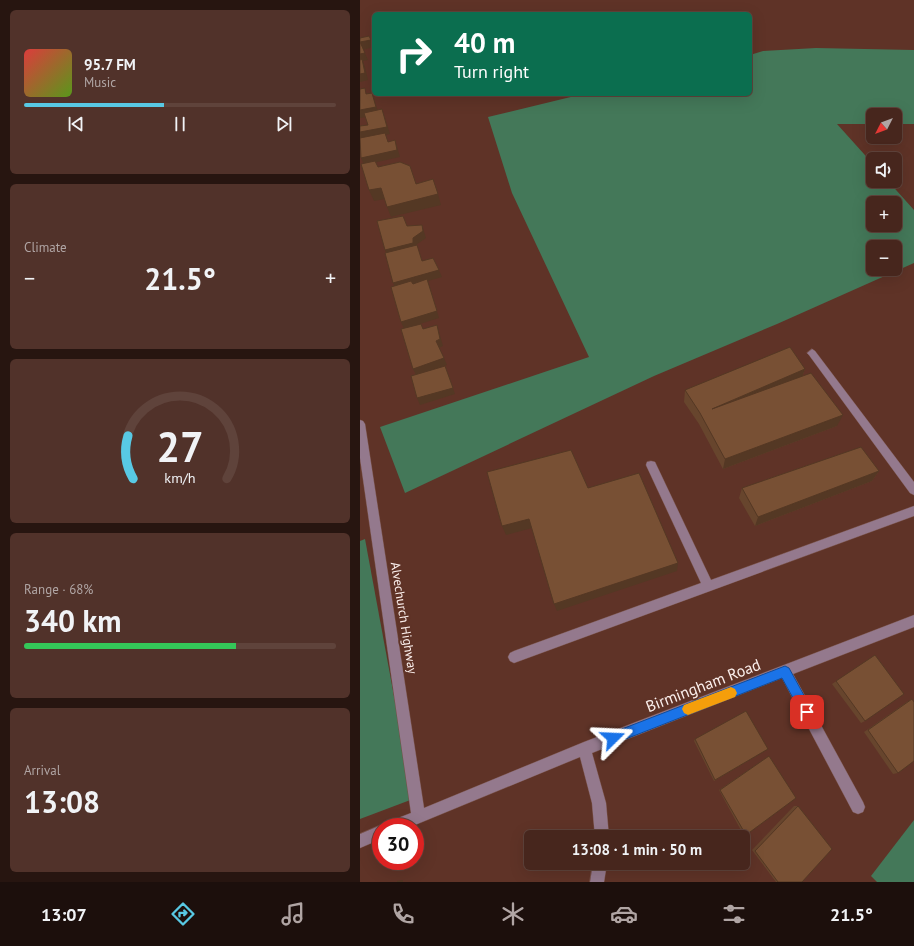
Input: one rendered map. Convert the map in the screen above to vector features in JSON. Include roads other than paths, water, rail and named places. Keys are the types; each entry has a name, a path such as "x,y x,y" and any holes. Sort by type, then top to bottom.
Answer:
{"street":[{"path":"812,353 914,490"},
{"name":"Alvechurch Highway","path":"360,424 418,816"},
{"path":"651,465 708,586"},
{"path":"514,657 914,511"},
{"name":"Birmingham Road","path":"413,818 584,749 914,621"},
{"path":"785,672 858,807"},
{"path":"584,749 596,790 602,818 602,830"},
{"path":"360,841 372,836"},
{"path":"597,882 599,870"}]}
